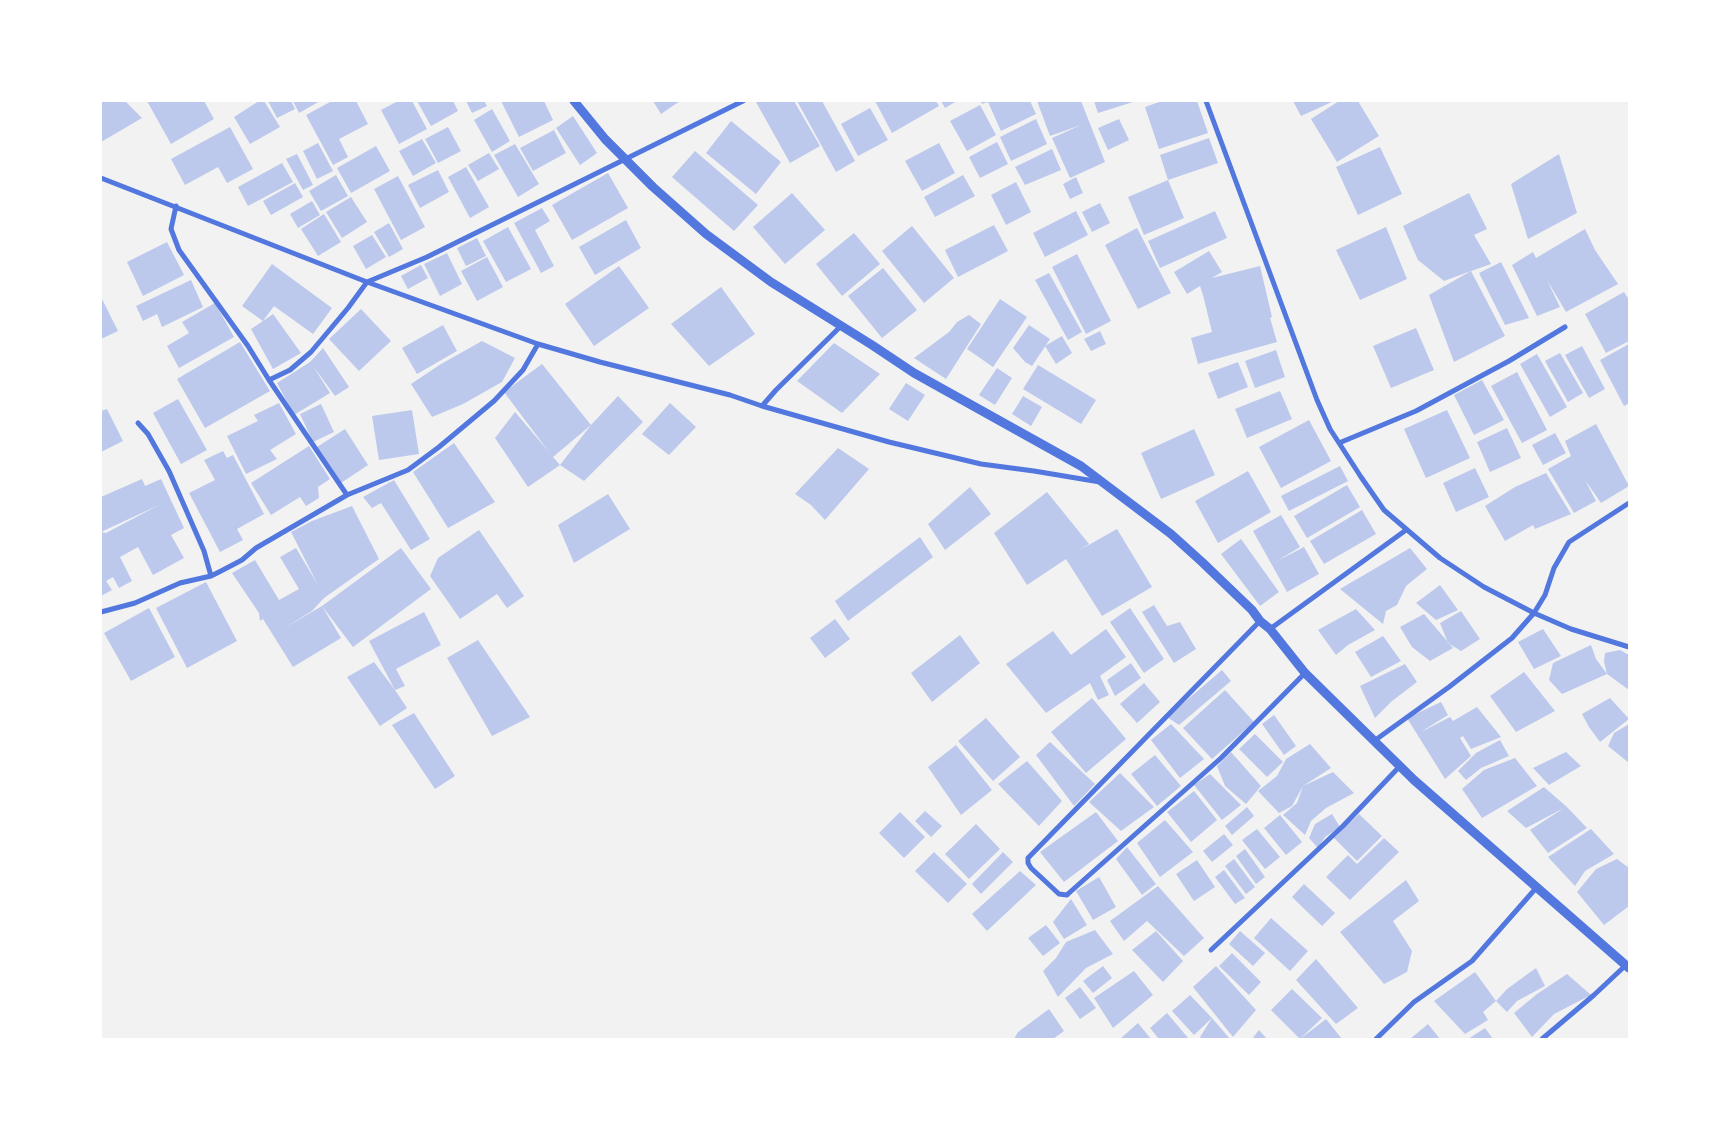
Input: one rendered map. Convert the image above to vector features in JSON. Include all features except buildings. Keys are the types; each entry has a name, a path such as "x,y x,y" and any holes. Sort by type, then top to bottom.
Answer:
{"street":[{"path":"574,101 606,139 653,187 706,234 771,282 914,373 1081,466 1171,534 1252,610 1260,621 1270,628 1305,673 1400,766 1627,967 1542,1039"},
{"path":"269,380 290,370 311,352 361,292 367,282 427,257 744,101"},
{"path":"1206,101 1317,400 1330,430 1384,510 1440,558 1484,587 1534,613 1571,629 1629,647"},
{"path":"101,178 367,282 538,344 730,395 889,442 981,464 1034,470 1101,482"},
{"path":"176,206 171,229 179,250 248,346 347,495"},
{"path":"762,406 841,326"},
{"path":"1339,443 1416,411 1509,361 1565,327"},
{"path":"101,612 136,603 180,583 210,576 242,560 256,548 347,495 408,470 494,402 523,370 538,344"},
{"path":"138,423 148,434 170,470 204,551 210,576"},
{"path":"1374,741 1512,638 1534,613 1545,595 1554,568 1569,542 1629,503"},
{"path":"1270,628 1406,530"},
{"path":"1260,621 1028,858 1031,868 1059,894 1067,895 1070,893 1221,758 1305,673"},
{"path":"1211,950 1343,826 1400,766"},
{"path":"1376,1039 1414,1002 1472,961 1512,913 1537,887"}]}
